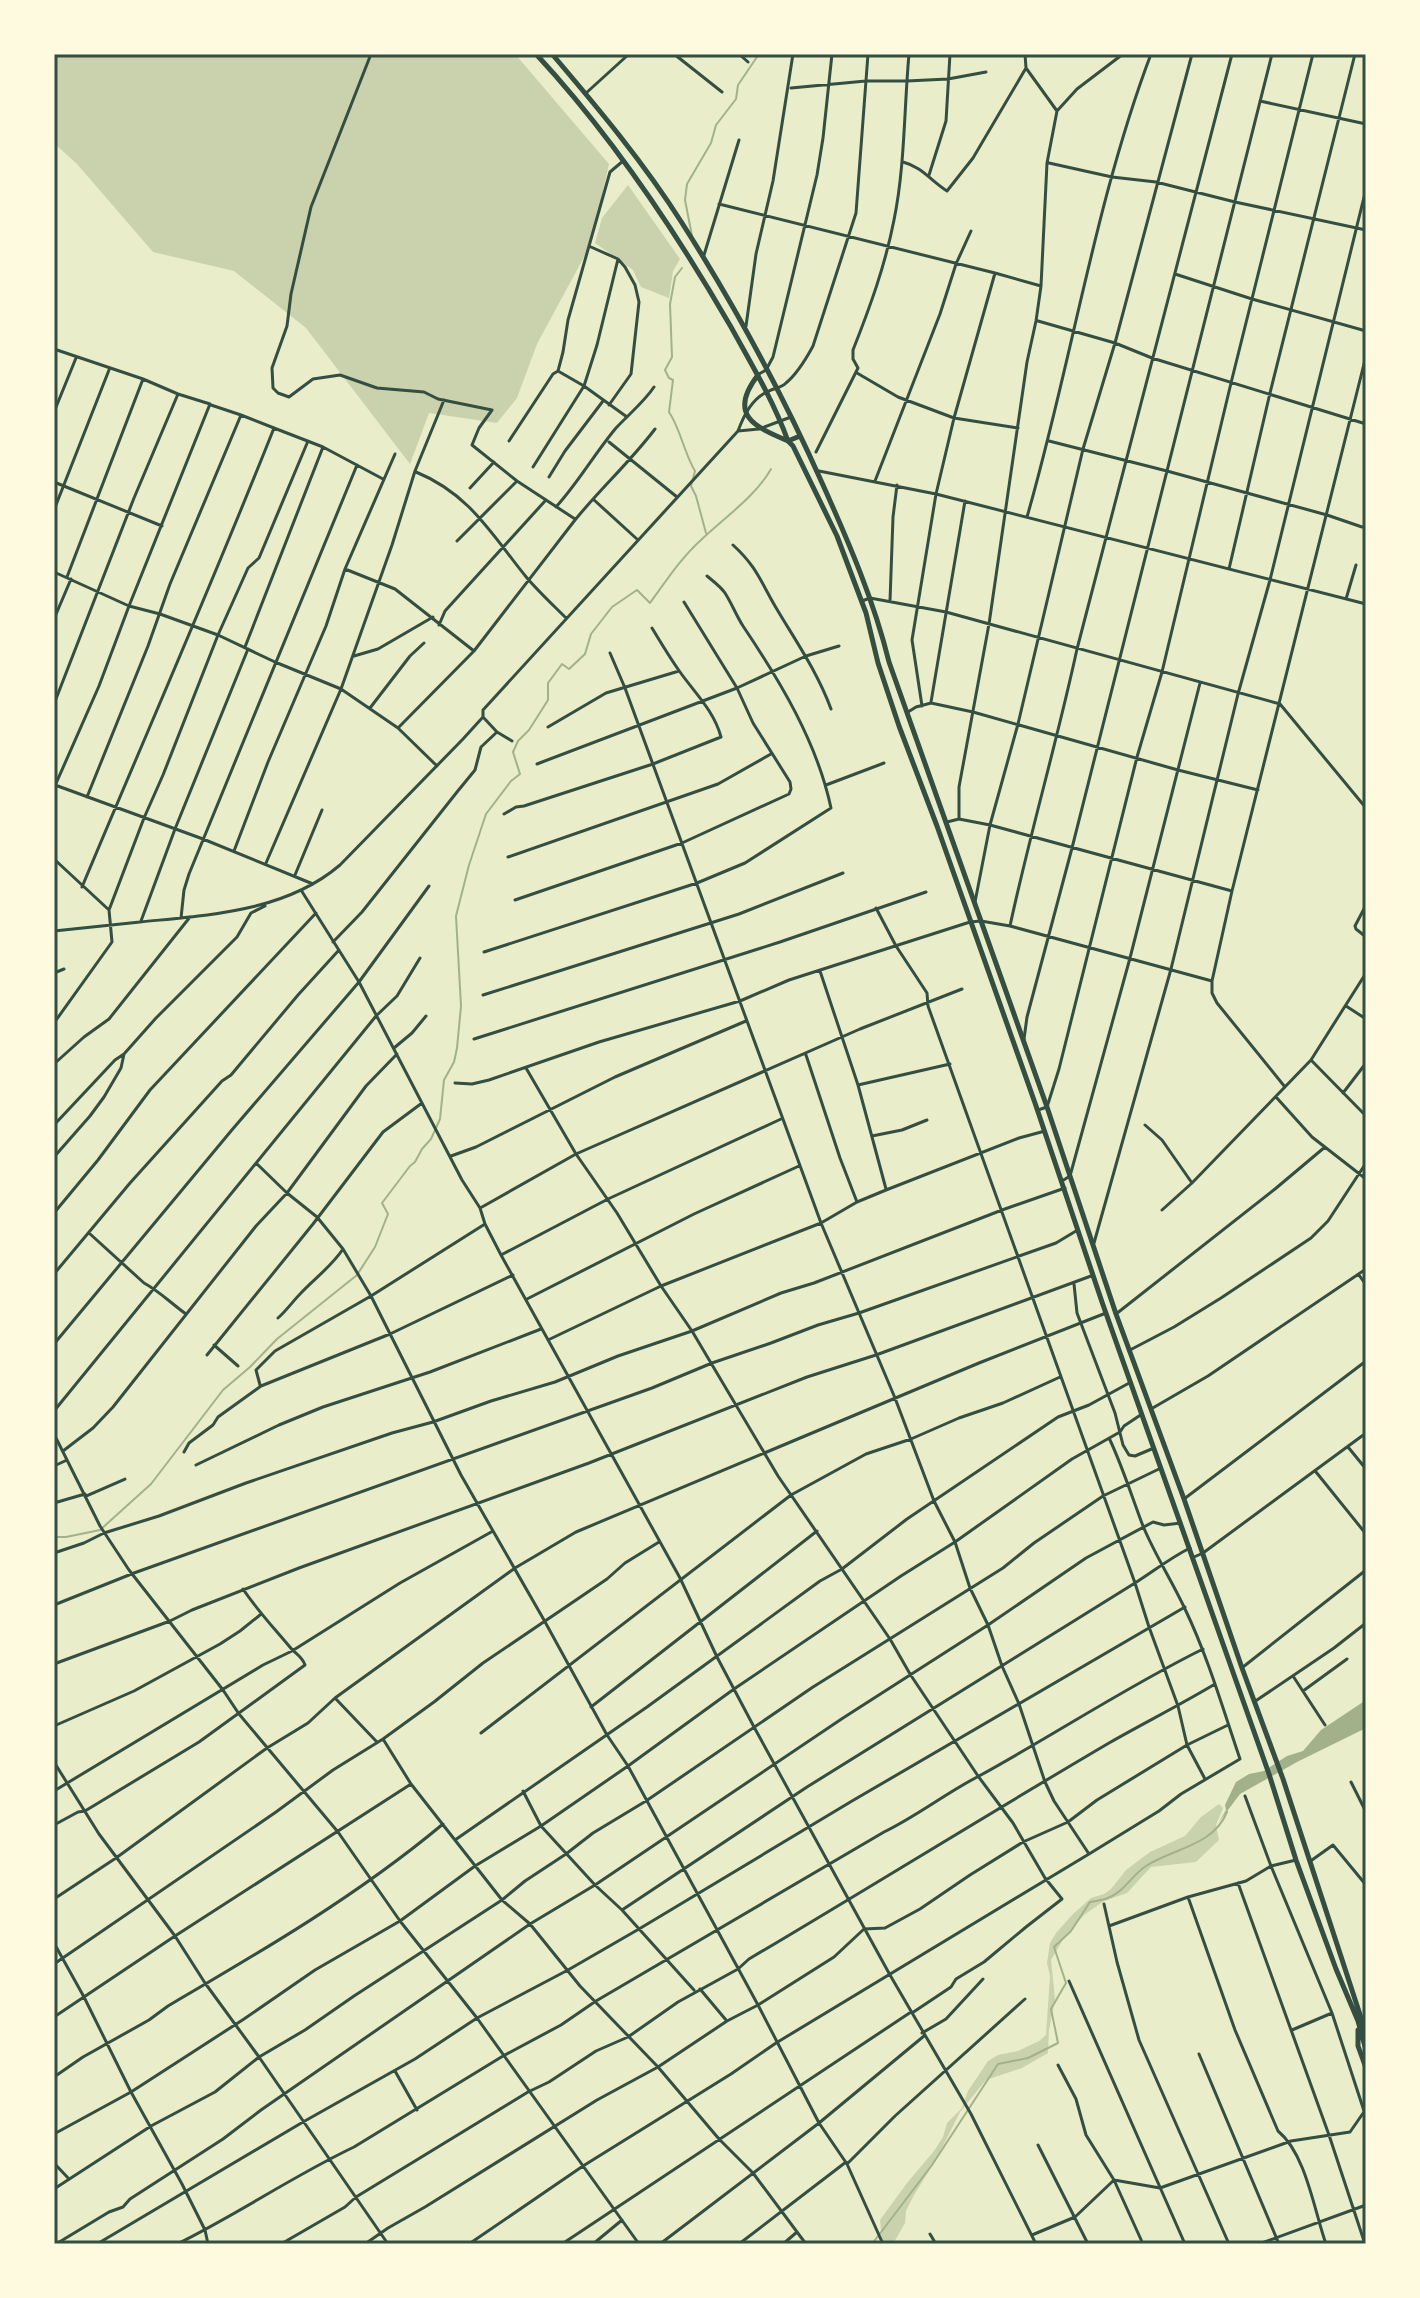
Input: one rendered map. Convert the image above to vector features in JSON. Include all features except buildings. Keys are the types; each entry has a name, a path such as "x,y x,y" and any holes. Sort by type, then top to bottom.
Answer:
{"highway":[{"path":"536,54 578,100 695,266 758,375 788,441"},
{"path":"552,54 648,173 682,222 791,417 870,598 889,662 1015,1013 1116,1314 1283,1779 1360,2020 1366,2050"},
{"path":"758,375 748,392 745,412 759,429 793,446 837,536 862,601 899,726 1064,1185 1296,1860 1336,1969 1366,2030"},
{"path":"788,441 800,436"},
{"path":"899,726 912,721"},
{"path":"1004,1018 1015,1013"},
{"path":"1155,1449 1165,1447"},
{"path":"1360,2020 1358,2046 1366,2068"}],"street":[{"path":"371,54 311,207 291,294 287,326 272,368 273,388 289,397 313,379 340,375 377,388 424,392 444,400 492,410 472,445 517,481 575,520"},
{"path":"585,94 629,54"},
{"path":"674,54 722,92"},
{"path":"739,54 748,62"},
{"path":"745,331 793,54"},
{"path":"758,375 766,370 776,345 806,226 819,162 832,54"},
{"path":"512,741 497,732 483,717 483,710 738,431 745,412 758,398 789,381 813,346 850,237 858,203 868,54"},
{"path":"909,54 899,192 879,283 853,350 853,359 856,368 907,400 954,418 1018,428"},
{"path":"929,176 946,121 950,54"},
{"path":"1025,54 1026,68 1057,111"},
{"path":"1111,54 1114,60"},
{"path":"959,819 959,787 989,624 1041,286 1047,163 1057,111 1077,89 1123,54"},
{"path":"1027,517 1049,441 1112,177 1151,54"},
{"path":"975,904 990,825 1018,724 1083,449 1115,343 1192,54"},
{"path":"1010,926 1077,649 1232,54"},
{"path":"1024,1041 1027,1017 1272,54"},
{"path":"1037,1110 1047,1107 1059,1069 1137,757 1162,672 1313,54"},
{"path":"1229,569 1355,54"},
{"path":"901,161 915,166 944,190 949,189 980,146 1026,68"},
{"path":"789,88 866,81 948,79 986,72"},
{"path":"1260,101 1366,124"},
{"path":"703,259 739,140"},
{"path":"509,441 558,371 568,320 610,172 623,161"},
{"path":"1047,163 1112,177 1156,182 1366,230"},
{"path":"1094,1243 1171,969 1366,189"},
{"path":"719,204 1041,286"},
{"path":"875,481 971,231"},
{"path":"590,247 618,259 635,285 639,302 631,374 609,405"},
{"path":"533,467 584,386 618,259"},
{"path":"922,706 912,640 936,494 995,273"},
{"path":"1175,274 1366,331"},
{"path":"1036,321 1115,343 1191,371 1366,424"},
{"path":"54,349 308,441 385,479"},
{"path":"1285,1087 1213,997 1212,981 1366,356"},
{"path":"54,412 76,358"},
{"path":"816,452 856,368"},
{"path":"54,510 109,370"},
{"path":"558,371 627,417"},
{"path":"54,619 96,498 143,379"},
{"path":"556,507 654,387"},
{"path":"54,704 178,394"},
{"path":"266,863 341,689 415,471 444,400"},
{"path":"549,477 603,401"},
{"path":"210,404 99,686 54,786 203,839 313,884"},
{"path":"87,797 177,566 241,415"},
{"path":"738,431 759,429 791,417"},
{"path":"82,887 274,428"},
{"path":"398,728 474,651 592,499 632,459 655,429"},
{"path":"54,1023 112,942 109,910 144,818 218,635 248,568 259,558 308,441"},
{"path":"607,441 677,497"},
{"path":"1049,441 1362,527"},
{"path":"141,922 323,447"},
{"path":"234,851 326,626 345,569 395,454"},
{"path":"470,488 494,462"},
{"path":"181,918 184,890 203,839 357,465"},
{"path":"816,469 965,501 1366,604"},
{"path":"415,471 437,480 461,498 481,518 529,580 566,618"},
{"path":"457,541 517,481"},
{"path":"54,482 162,526"},
{"path":"890,601 897,485"},
{"path":"592,499 638,540"},
{"path":"439,625 445,611 545,500"},
{"path":"931,703 965,501"},
{"path":"733,545 758,572 806,656 831,709"},
{"path":"1346,599 1356,565"},
{"path":"345,569 395,589 474,651"},
{"path":"54,572 129,606 218,635 341,689 398,728 437,766"},
{"path":"484,952 697,883 745,863 831,808 816,757 774,672 733,611 724,591 707,576"},
{"path":"862,601 870,598 946,612 1280,704 1366,808"},
{"path":"515,900 682,843 789,794 790,782 684,602"},
{"path":"353,657 378,649 433,617"},
{"path":"504,814 516,807 653,764 721,737 703,701 679,671 652,628"},
{"path":"370,708 410,656 424,643"},
{"path":"537,764 737,688 806,656 839,646"},
{"path":"610,653 821,1223 895,1398 934,1501 955,1542 970,1588 1019,1704 1045,1782 1089,1854"},
{"path":"548,727 606,693 679,671"},
{"path":"54,1553 392,1433 568,1377 1064,1185 1070,1176 1130,958 1200,683"},
{"path":"908,712 931,703 973,712 1258,790"},
{"path":"54,1125 237,937 251,913 313,884 340,865 483,717"},
{"path":"333,942 362,912 475,770 481,747 497,732"},
{"path":"508,857 718,784 771,754"},
{"path":"826,785 884,763"},
{"path":"295,875 322,810"},
{"path":"947,822 959,819 990,825 1232,891"},
{"path":"54,859 109,910"},
{"path":"483,995 712,923 843,873"},
{"path":"54,1344 359,982 429,886"},
{"path":"301,890 359,982 480,1208 501,1255 680,1578 754,1727 911,2013 971,2114 1036,2244"},
{"path":"474,1039 926,892"},
{"path":"54,931 190,917 270,903"},
{"path":"1366,905 1356,929 1366,937"},
{"path":"876,908 896,946 927,993 927,1001 1178,1706 1187,1745 1205,1779"},
{"path":"54,1213 150,1090 316,913"},
{"path":"54,1064 109,1019 190,917"},
{"path":"455,1083 472,1084 526,1068 599,1042 740,1001 764,989 970,922 1010,926 1212,981"},
{"path":"54,1274 130,1183 222,1081 231,1075 339,950"},
{"path":"54,1411 376,1016 397,996 420,958"},
{"path":"54,973 64,969"},
{"path":"820,971 858,1085 886,1190"},
{"path":"1162,1210 1311,1060 1366,973"},
{"path":"480,1208 576,1154 842,1036 962,989"},
{"path":"1346,1006 1366,1019"},
{"path":"394,1048 426,1016"},
{"path":"450,1157 615,1077 746,1021"},
{"path":"805,1053 857,1202"},
{"path":"54,1157 104,1097 121,1068 124,1054"},
{"path":"63,1451 103,1418 256,1226 287,1193 366,1086 397,1054"},
{"path":"1311,1060 1366,1116"},
{"path":"1343,1093 1366,1063"},
{"path":"858,1085 950,1064"},
{"path":"526,1068 576,1154 608,1199 738,1405 764,1454 890,1639 978,1776 1013,1823 1045,1878 1062,1899 984,1962 956,1979 951,1987 562,2244"},
{"path":"1276,1097 1325,1147 1366,1179"},
{"path":"207,1355 383,1132 422,1103"},
{"path":"501,1255 608,1199 781,1119"},
{"path":"872,1136 902,1130 927,1120"},
{"path":"1145,1125 1162,1140 1192,1183"},
{"path":"548,1340 661,1286 821,1223 857,1202 1019,1138 1045,1131"},
{"path":"1116,1314 1325,1147"},
{"path":"256,1163 317,1217 343,1249 371,1296 452,1459 607,1735 628,1766 819,2123 847,2163 883,2244"},
{"path":"1130,1350 1210,1305 1311,1238 1328,1221 1366,1163"},
{"path":"527,1299 694,1214 799,1166"},
{"path":"261,1386 256,1370 275,1351 371,1296 485,1224"},
{"path":"54,1605 134,1573 652,1388 712,1363 1018,1257 1056,1243 1079,1229"},
{"path":"89,1233 144,1283 186,1314"},
{"path":"278,1318 299,1294 333,1264 343,1249"},
{"path":"1151,1409 1208,1376 1366,1269"},
{"path":"184,1452 189,1443 213,1425 218,1417 261,1386 390,1334 513,1275"},
{"path":"54,1664 170,1621 243,1589 477,1504 807,1377 1095,1275"},
{"path":"1359,1275 1366,1285"},
{"path":"1074,1282 1077,1313 1129,1455 1155,1449"},
{"path":"54,1899 116,1858 267,1748 308,1723 335,1698 515,1568 576,1532 1106,1313"},
{"path":"196,1465 323,1407 541,1329"},
{"path":"214,1345 238,1366"},
{"path":"1184,1499 1366,1361"},
{"path":"481,1733 791,1495 866,1454 1003,1403 1060,1377"},
{"path":"455,1840 812,1587 842,1569 907,1519 1058,1417 1089,1405 1131,1382"},
{"path":"54,2134 131,2092 315,1970 400,1921 475,1866 541,1826 628,1766 734,1689 1008,1506 1072,1459 1120,1432 1142,1414"},
{"path":"1193,1557 1203,1553 1366,1433"},
{"path":"54,1434 104,1533 239,1714 338,1832 400,1921 477,2018 639,2244"},
{"path":"469,2244 583,2166 776,2043 1240,1759 1203,1649 1143,1526 1110,1438"},
{"path":"1348,1446 1366,1469"},
{"path":"54,1466 67,1460"},
{"path":"54,2189 151,2126 215,2092 259,2057 502,1900 593,1833 646,1801 832,1674 1003,1568 1103,1496 1161,1468"},
{"path":"1315,1471 1366,1534"},
{"path":"54,1503 86,1495 125,1479"},
{"path":"56,2244 123,2207 130,2199 223,2139 283,2094 530,1924 595,1885 1068,1569 1143,1526 1153,1522 1164,1525 1181,1523"},
{"path":"54,1791 263,1665 292,1651 400,1583 493,1531"},
{"path":"591,1707 817,1531"},
{"path":"54,1964 383,1739 483,1663 659,1542"},
{"path":"622,1910 933,1707 1190,1548"},
{"path":"1242,1668 1366,1570"},
{"path":"54,1825 85,1811 191,1747 305,1665 300,1655 292,1651 260,1615 243,1589"},
{"path":"97,2244 415,2059 477,2018 639,1929 1185,1607"},
{"path":"54,1726 134,1691 240,1631 260,1615"},
{"path":"1254,1702 1366,1623"},
{"path":"177,2244 354,2147 978,1776 1203,1649"},
{"path":"1303,1691 1347,1659"},
{"path":"1293,1676 1325,1725"},
{"path":"281,2244 596,2051 628,2037 698,1990 738,1969 749,1959 1001,1807 1215,1684"},
{"path":"335,1698 376,1741"},
{"path":"365,2244 555,2125 658,2067 727,2021 758,2005 834,1957 864,1929 885,1928 920,1909 1023,1842 1068,1822 1097,1800 1187,1745 1228,1725"},
{"path":"383,1739 411,1784 502,1900 530,1924 580,1986 753,2173 806,2244"},
{"path":"54,1762 116,1858 175,1936 388,2244"},
{"path":"1351,1782 1366,1812"},
{"path":"54,2017 411,1784"},
{"path":"523,1791 541,1826 727,2021"},
{"path":"1245,1796 1332,2013 1366,2117"},
{"path":"54,2077 373,1880 443,1824"},
{"path":"1309,1863 1333,1845 1366,1885"},
{"path":"1109,1926 1188,1897 1238,1883 1271,1866 1296,1860"},
{"path":"1238,1883 1365,2244"},
{"path":"1188,1897 1235,2030 1278,2131 1291,2141 1307,2181 1326,2244"},
{"path":"1104,1904 1139,2040 1229,2244"},
{"path":"54,1943 205,2230 208,2244"},
{"path":"660,2244 819,2123 923,2034 946,2019 983,1979"},
{"path":"1069,1981 1185,2244"},
{"path":"739,2244 847,2163 1025,1999"},
{"path":"1292,2030 1332,2013"},
{"path":"1199,2054 1279,2244"},
{"path":"1058,2065 1076,2099 1086,2135 1114,2180 1143,2244"},
{"path":"394,2070 417,2110"},
{"path":"1114,2180 1160,2188 1291,2141 1350,2132 1365,2109"},
{"path":"1038,2145 1088,2244"},
{"path":"54,2163 69,2179"},
{"path":"1032,2235 1075,2217 1114,2180"},
{"path":"1259,2244 1366,2205"},
{"path":"593,2244 622,2220"},
{"path":"783,2244 797,2232"},
{"path":"930,2234 936,2244"}],"shaded area":[{"path":"54,54 515,54 609,164 591,244 537,344 517,398 497,423 429,413 410,464 306,328 234,271 153,252 77,164 54,143"},
{"path":"628,185 680,259 673,271 669,298 641,287 633,270 595,243 602,218"},
{"path":"1366,1700 1366,1728 1240,1794 1219,1822 1236,1782 1303,1751 1321,1730"},
{"path":"1219,1804 1223,1808 1216,1825 1219,1840 1196,1862 1151,1867 1127,1893 1104,1901 1084,1915 1064,1938 1051,1960 1055,1999 1048,2053 1022,2068 986,2080 960,2112 914,2195 906,2211 905,2223 893,2244 882,2244 880,2220 934,2151 947,2123 962,2108 968,2091 988,2061 998,2055 1018,2051 1046,2035 1050,1976 1047,1963 1050,1943 1056,1933 1091,1898 1111,1889 1126,1870 1150,1852 1185,1836 1201,1817"}],"waterway":[{"path":"692,236 685,200 687,184 711,143 716,125 736,99 738,85 759,54"},
{"path":"682,268 675,277 670,304 672,357 665,370 673,380 669,412 695,471 691,486 706,533"},
{"path":"54,1537 100,1530 151,1484 223,1390 277,1339 357,1275 375,1247 388,1214 382,1203 431,1139 440,1119 444,1080 454,1062 457,1048 461,1006 456,916 486,814 520,774 513,752 518,741 548,700 548,683 562,664 569,669 585,654 591,634 612,607 637,590 650,603 687,554 748,498 771,469"},
{"path":"872,2244 932,2165 998,2064 1028,2058 1058,2043 1051,2009 1066,1983 1054,1947 1071,1931 1090,1902 1114,1895 1146,1866 1203,1839 1221,1823 1227,1812"}]}
